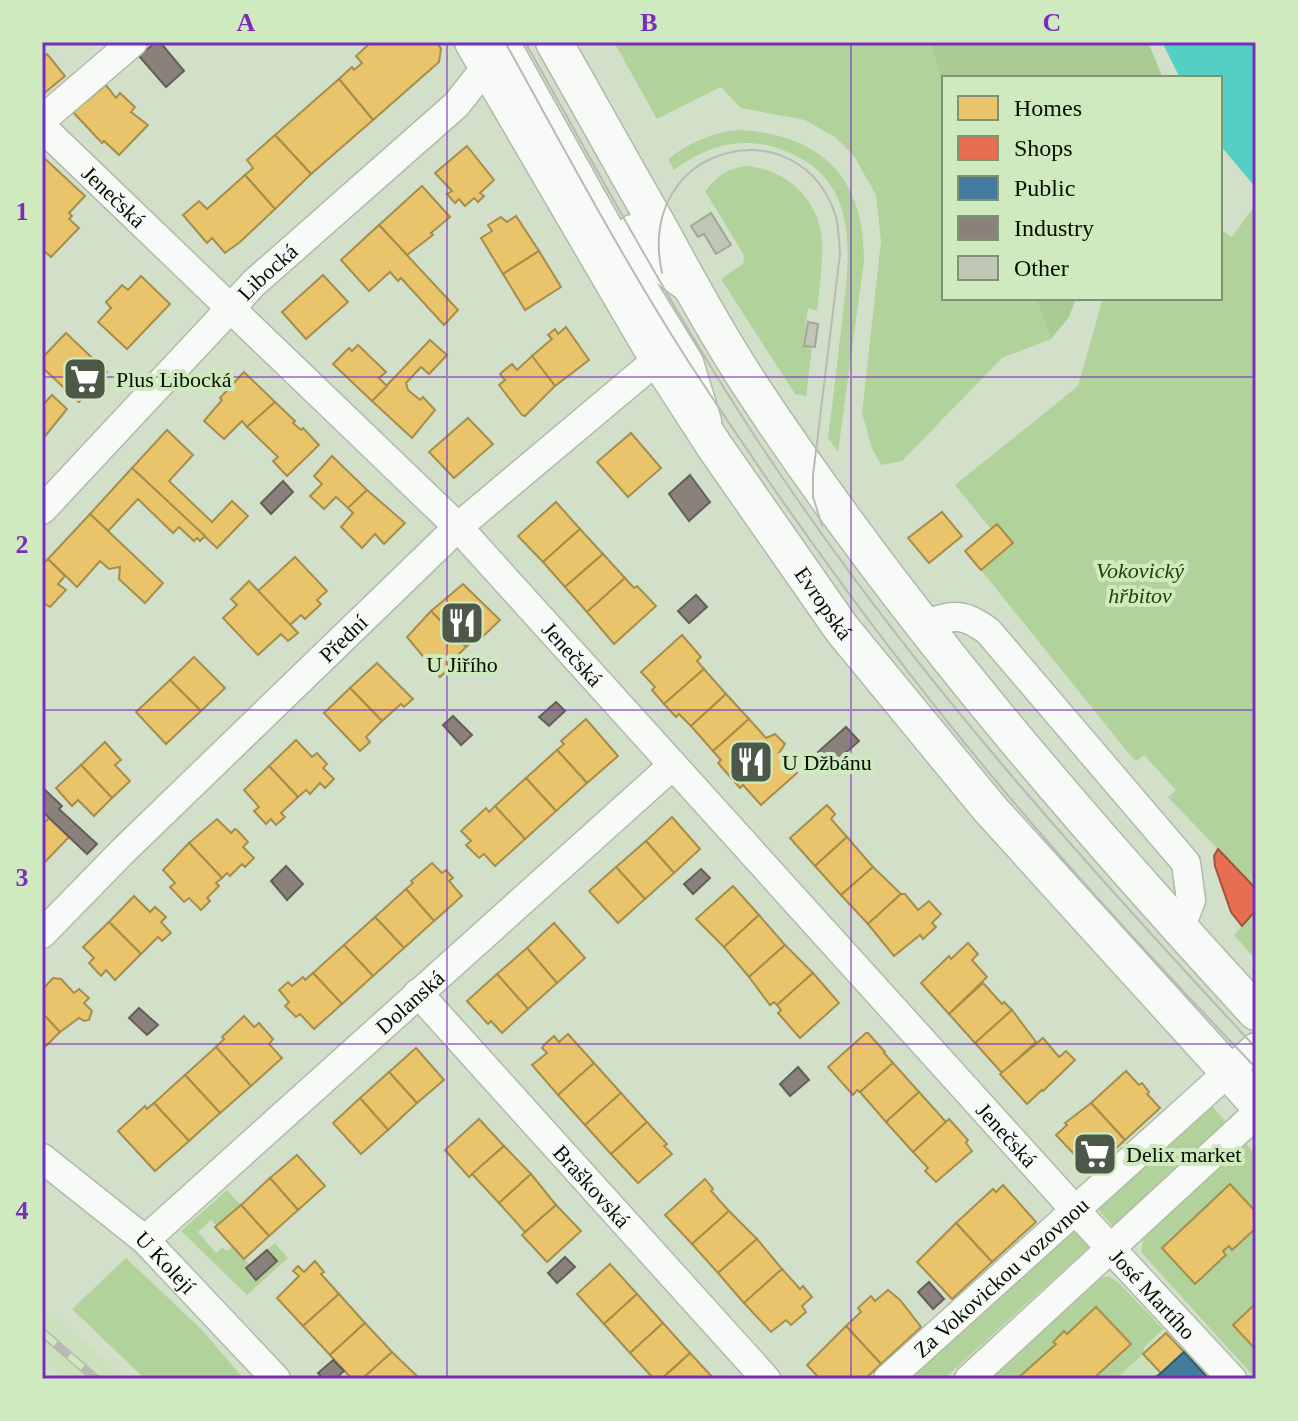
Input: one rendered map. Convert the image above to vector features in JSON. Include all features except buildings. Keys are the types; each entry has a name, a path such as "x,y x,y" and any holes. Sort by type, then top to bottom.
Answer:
{"main road":[{"path":"554,42 694,293 754,390 923,624 1064,798 1256,1012"},
{"name":"Evropská","path":"491,48 658,359 715,447 835,619 879,677 1025,848 1256,1102"}],"street":[{"path":"42,120 133,42"},
{"path":"525,42 649,260 694,293"},
{"path":"491,48 689,362 715,447"},
{"name":"Libocká","path":"42,510 254,283 456,105 491,48"},
{"name":"Jenečská","path":"42,127 458,527 1075,1210"},
{"name":"Přední","path":"42,934 122,852 458,527 658,359"},
{"path":"923,624 947,617 970,618 988,631 1186,863 1191,900 1180,929"},
{"name":"Dolanská","path":"145,1240 673,765"},
{"name":"Braškovská","path":"418,993 766,1379"},
{"name":"Za Vokovickou vozovnou","path":"888,1379 1256,1047"},
{"path":"969,1379 1256,1114"},
{"name":"U Kolejí","path":"42,1158 145,1240 276,1379"},
{"name":"José Martího","path":"1075,1210 1232,1379"}],"shaded area":[{"path":"930,42 1148,42 1162,76 942,76 942,85"},
{"path":"1037,300 1075,300 1069,317 1051,339"},
{"path":"42,1305 127,1379 65,1379 42,1359"},
{"path":"1163,1329 1209,1379 1116,1379 1145,1352 1143,1349"}],"green space":[{"path":"614,42 930,42 942,85 942,300 1037,300 1051,339 1002,358 902,461 881,465 872,448 862,413 881,241 876,195 854,156 835,137 805,120 741,108 721,87 657,119"},
{"path":"740,130 794,141 816,152 833,166 847,184 857,206 864,261 838,452 828,438 848,247 838,198 825,178 805,161 777,148 736,143 710,149 674,170 668,159 702,139"},
{"path":"746,166 775,173 799,189 808,200 820,227 822,259 817,311 808,308 803,346 812,348 806,396 795,394 721,279 743,264 744,255 705,191 723,174"},
{"name":"Vokovický hřbitov","path":"1256,204 1256,889 1168,797 1176,790 1144,755 1136,761 1126,750 981,570 1013,543 997,525 991,529 955,485 1078,386 1102,300 1222,300 1222,230 1232,237"},
{"path":"1256,910 1256,960 1234,935"},
{"path":"1213,1107 1230,1127 1114,1227 1096,1207"},
{"path":"1246,1144 1256,1154 1256,1212 1230,1184 1162,1248 1195,1284 1226,1255 1223,1251 1229,1246 1232,1249 1256,1228 1256,1303 1233,1325 1256,1350 1256,1379 1141,1252 1144,1236"},
{"path":"227,1190 241,1205 217,1226 211,1220 198,1232 216,1253 233,1246 250,1265 246,1269 256,1279 277,1261 267,1250 275,1243 288,1258 247,1295 181,1231"},
{"path":"1074,1228 1091,1245 944,1379 908,1379"},
{"path":"126,1258 202,1330 244,1379 145,1379 72,1309"},
{"path":"1108,1276 1119,1283 1163,1329 1143,1348 1145,1352 1116,1379 1093,1379 1131,1344 1096,1307 1067,1334 1064,1332 1053,1341 1056,1344 1017,1379 989,1379 1101,1278"}],"water":[{"path":"1162,42 1256,42 1256,188 1222,147 1222,76 1179,76"}],"tram line":[{"path":"505,42 665,325 830,568 942,715 1047,842 1256,1068"},
{"path":"525,42 712,369 834,551 947,698 1007,770 1256,1048"},
{"path":"662,273 660,228 673,193 696,168 726,154 759,151 791,160 818,182 836,217 840,254 813,475 813,497 822,526"}],"railway":[{"path":"42,1332 96,1379"}],"place":[{"name":"Plus Libocká","path":"85,379"},
{"name":"U Jiřího","path":"462,623"},
{"name":"U Džbánu","path":"751,762"},
{"name":"Delix market","path":"1095,1154"}]}
